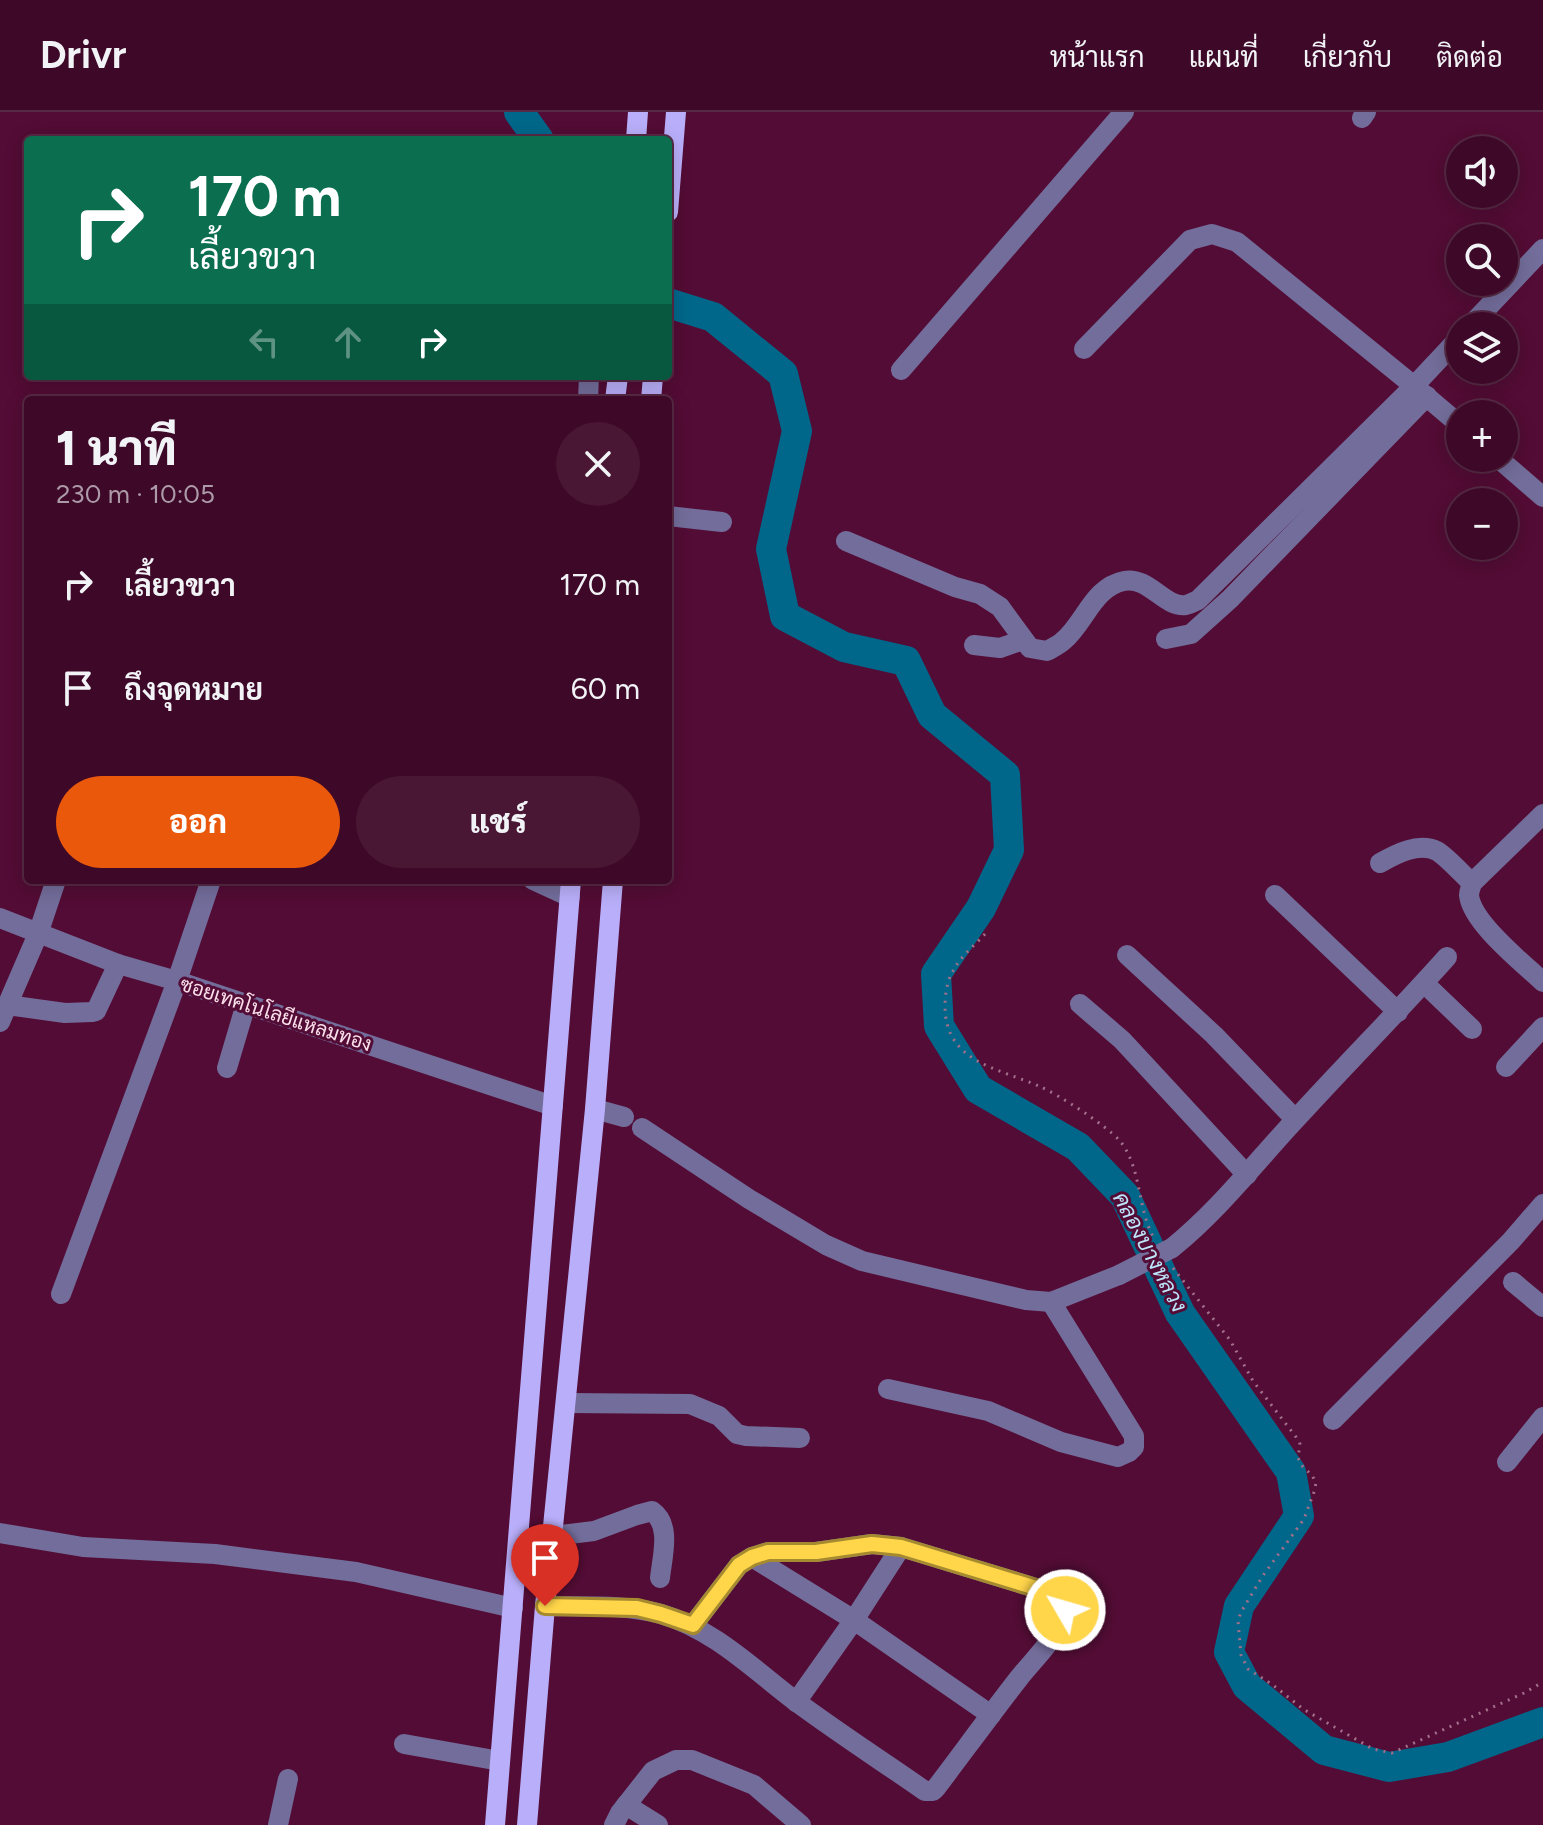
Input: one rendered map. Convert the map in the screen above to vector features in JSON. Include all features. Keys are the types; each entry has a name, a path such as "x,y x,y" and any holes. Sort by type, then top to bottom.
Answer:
{"main road":[{"path":"636,136 638,112"},
{"path":"672,162 676,112"},
{"path":"527,1825 545,1606 595,1109 613,884"},
{"path":"495,1825 570,889"}],"street":[{"path":"901,370 1124,112"},
{"path":"1084,349 1190,240 1212,234 1237,242 1446,413"},
{"path":"1483,312 1543,249"},
{"path":"1166,639 1191,634 1230,599 1420,391 1446,356"},
{"path":"846,541 955,587 980,594 1000,607 1030,648 1047,651 1064,641 1098,596 1125,581 1140,581 1174,603 1186,605 1198,600 1420,391"},
{"path":"1514,472 1543,497"},
{"path":"672,516 722,522"},
{"path":"974,645 1000,648 1023,640"},
{"path":"1543,814 1472,883 1469,895 1474,911 1488,929 1543,982"},
{"path":"1380,863 1399,852 1418,848 1436,851 1472,883"},
{"path":"55,884 38,934 4,1014 96,1011 118,964"},
{"path":"61,1294 210,884"},
{"path":"549,884 570,889"},
{"path":"1275,895 1398,1012"},
{"name":"ซอยเทคโนโลยีแหลมทอง","path":"0,918 118,964 553,1106"},
{"path":"1127,955 1214,1035 1295,1119"},
{"path":"642,1128 791,1225 850,1256 985,1291 1051,1302 1119,1275 1165,1250 1198,1226 1447,957"},
{"path":"1424,983 1472,1029"},
{"path":"227,1068 246,1004"},
{"path":"1080,1004 1122,1040 1247,1175"},
{"path":"1506,1067 1543,1027"},
{"path":"595,1109 624,1117"},
{"path":"1333,1420 1511,1241 1543,1204"},
{"path":"1513,1282 1543,1307"},
{"path":"888,1389 988,1411 1075,1446 1118,1457 1129,1452 1134,1447 1134,1436 1051,1302"},
{"path":"567,1403 690,1404 719,1416 737,1434 800,1438"},
{"path":"1507,1462 1543,1417"},
{"path":"553,1536 594,1531 652,1511 662,1522 664,1533 660,1578"},
{"path":"0,1533 83,1547 215,1554 356,1572 513,1608"},
{"path":"545,1606 637,1608 693,1625 796,1702 925,1791 936,1788 1054,1635 1065,1610 1059,1595 901,1547 872,1544 816,1552 768,1552 752,1557 739,1565 693,1625"},
{"path":"796,1702 901,1547"},
{"path":"752,1557 854,1620 991,1715"},
{"path":"404,1744 500,1761"},
{"path":"614,1825 653,1771 676,1760 692,1760 754,1785 801,1825"},
{"path":"278,1825 288,1779"},
{"path":"626,1805 658,1825"}],"path":[{"path":"985,934 952,971 945,995 945,1020 953,1042 965,1053 992,1068 1042,1087 1098,1122 1118,1139 1129,1155 1147,1227 1230,1340 1253,1381 1300,1444 1298,1458 1316,1483 1304,1519 1241,1612 1238,1621 1241,1655 1248,1669 1303,1709 1373,1749 1392,1753 1543,1682"}],"waterway":[{"name":"คลองบางหลวง","path":"519,112 536,136"},
{"name":"คลองบางหลวง","path":"672,304 713,317 783,374 797,431 771,549 785,616 844,647 906,661 932,715 1005,775 1009,850 981,908 936,974 939,1026 978,1089 1078,1147 1125,1196 1180,1313 1291,1472 1299,1516 1239,1606 1229,1652 1247,1686 1324,1750 1389,1767 1448,1757 1543,1722"}],"route":[{"path":"545,1606 637,1608 693,1625 739,1565 752,1557 768,1552 816,1552 872,1544 901,1547 1059,1595 1065,1610"}]}
